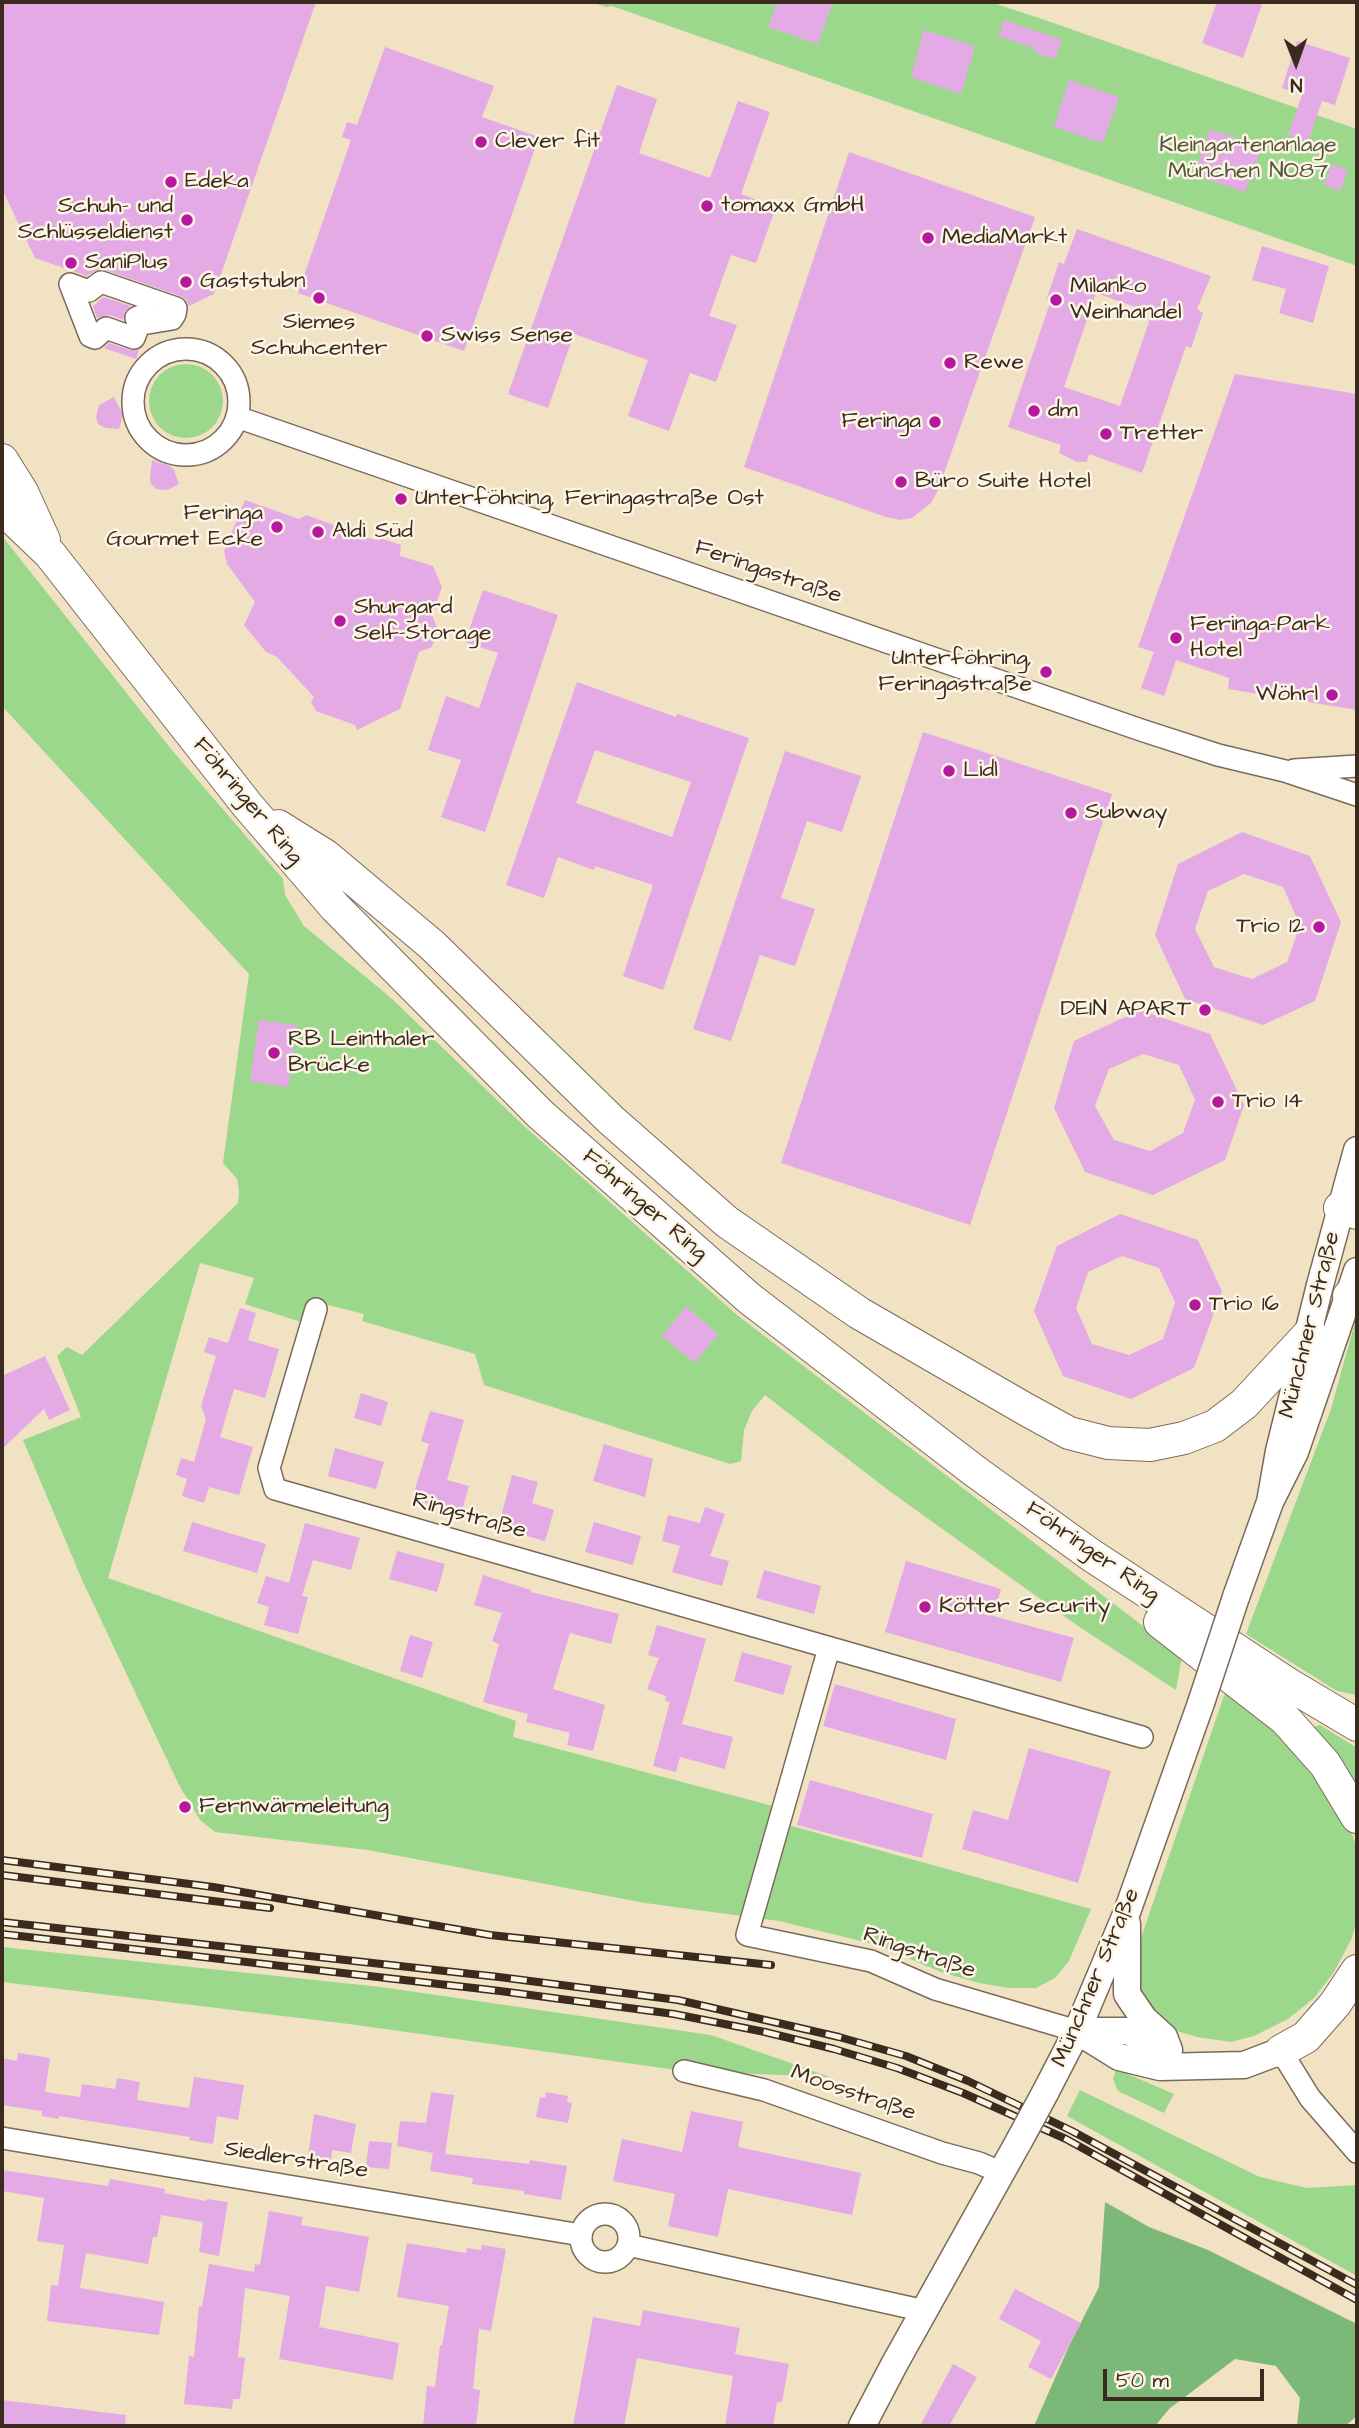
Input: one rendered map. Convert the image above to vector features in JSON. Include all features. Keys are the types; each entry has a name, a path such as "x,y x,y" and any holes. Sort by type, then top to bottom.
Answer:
{"highway":[{"name":"Föhringer Ring","path":"2,460 22,492 50,554"},
{"name":"Föhringer Ring","path":"2,509 50,554 248,806 335,907 540,1114 644,1208 750,1299 976,1472 1091,1555 1288,1684 1357,1725"},
{"path":"248,806 326,856 432,945 611,1120 727,1222 859,1313 1069,1433 1108,1443 1150,1445 1184,1438 1215,1426 1244,1404 1310,1333"},
{"path":"1091,1555 1148,1614 1285,1719 1325,1764 1357,1818"},
{"path":"1288,1684 1340,1703 1357,1706"},
{"path":"1282,2051 1306,2037 1335,2004 1357,1971"}],"main road":[{"name":"Münchner Straße","path":"1270,1502 1279,1451 1310,1333 1349,1210 1357,1150"},
{"name":"Münchner Straße","path":"862,2426 1077,2031 1127,1912 1270,1502 1295,1452 1354,1285"},
{"path":"1127,1912 1127,1994 1144,2019 1164,2037 1169,2050"},
{"path":"1077,2031 1127,2031 1200,2067"},
{"path":"1077,2031 1119,2057 1160,2067 1244,2066 1282,2051"}],"street":[{"path":"101,282 176,308 175,314 172,319 148,323 143,315 136,317 139,325 134,338 106,328 95,338 90,336 70,284 89,291 101,282"},
{"path":"185,348 205,352 220,361 232,375 238,388 237,416 226,436 208,450 186,455 163,450 145,436 135,415 134,393 137,380 144,369 164,353 185,348"},
{"name":"Feringastraße","path":"237,416 1141,730 1218,755 1285,771 1357,795"},
{"name":"Feringastraße","path":"1285,771 1357,766"},
{"name":"Feringastraße","path":"1332,787 1357,808"},
{"name":"Ringstraße","path":"316,1309 269,1468 275,1489 1142,1737"},
{"name":"Ringstraße","path":"829,1648 747,1936 871,1961 935,1989 1077,2031"},
{"path":"1282,2051 1310,2098 1357,2152"},
{"name":"Moosstraße","path":"684,2071 764,2090 1002,2173"},
{"name":"Siedlerstraße","path":"2,2138 581,2235"},
{"path":"610,2215 623,2222 629,2237 628,2245 620,2258 604,2263 596,2261 584,2251 581,2235 588,2221 594,2216 610,2215"},
{"path":"628,2245 925,2311"}],"green space":[{"name":"Kleingartenanlage München NO87","path":"591,2 990,2 1036,17 1357,129 1357,266 612,6 606,7"},
{"path":"186,364 207,370 217,380 223,401 217,422 207,432 186,438 165,432 155,422 149,401 155,380 165,370"},
{"path":"2,536 171,749 283,879 285,895 304,926 390,997 523,1125 737,1315 1182,1656 1176,1690 1078,1626 888,1490 765,1395 752,1411 744,1430 741,1461 730,1464 484,1385 475,1354 362,1321 364,1314 308,1300 301,1322 245,1304 254,1278 200,1263 108,1578 516,1721 513,1737 784,1809 781,1823 1091,1909 1069,1961 1055,1978 1036,1988 1009,1988 979,1983 941,1972 877,1945 779,1921 645,1903 368,1850 215,1832 200,1820 179,1785 83,1582 23,1440 81,1417 57,1356 67,1347 82,1355 238,1203 237,1179 223,1163 249,974 2,706"},
{"path":"1357,1315 1357,1695 1337,1691 1246,1634 1331,1409"},
{"path":"1227,1687 1262,1715 1317,1774 1349,1823 1357,1850 1357,1919 1352,1938 1334,1972 1314,1998 1288,2019 1254,2036 1231,2042 1177,2031 1148,2014 1134,1987 1133,1961"},
{"path":"1320,1725 1357,1748 1357,1786 1336,1756 1318,1737 1313,1727"},
{"path":"2,1947 381,1987 711,2035 830,2077 684,2071 349,2024 2,1982"},
{"path":"1116,2069 1174,2094 1164,2113 1118,2091 1113,2079"},
{"path":"1080,2090 1260,2177 1307,2188 1357,2185 1357,2276 1067,2116"},
{"path":"1105,2202 1149,2227 1208,2250 1357,2324 1357,2416 1345,2426 1297,2426 1300,2398 1276,2366 1235,2359 1169,2409 1155,2426 1034,2426 1069,2346 1099,2287"}],"building":[{"path":"2,2 316,2 214,294 189,306 186,299 180,296 105,270 98,269 87,276 35,258 2,189"},
{"path":"777,2 833,2 818,44 768,27"},
{"path":"1217,2 1263,2 1243,58 1202,43"},
{"path":"1004,20 1062,40 1055,59 1033,52 1035,48 999,37"},
{"path":"924,30 975,46 961,94 911,77"},
{"path":"1297,41 1350,58 1335,105 1322,101 1308,142 1288,135 1302,95 1282,88"},
{"path":"385,47 494,86 482,117 539,137 464,351 298,293 351,140 342,137 347,122 357,125"},
{"path":"1069,80 1119,97 1103,143 1054,127"},
{"path":"617,85 657,99 639,153 710,178 738,101 770,112 741,194 776,207 756,263 731,255 709,316 737,325 716,382 690,373 669,431 628,416 648,360 574,334 548,408 508,394"},
{"path":"1210,129 1263,144 1245,192 1194,175"},
{"path":"849,152 1035,217 938,490 931,503 912,518 900,520 744,467"},
{"path":"1332,164 1348,170 1340,191 1324,185"},
{"path":"1077,229 1211,276 1197,309 1203,313 1191,348 1186,346 1142,473 1089,454 1087,462 1077,462 1059,453 1061,445 1008,427 1051,300 1047,298 1059,262 1064,264","holes":["1096,293 1152,313 1120,406 1064,387"]},
{"path":"1262,246 1329,266 1313,323 1279,313 1286,289 1252,280"},
{"path":"103,297 131,306 125,311 123,320 110,315 97,318 93,306"},
{"path":"109,343 139,350 136,359 104,348"},
{"path":"1235,374 1357,394 1357,710 1228,689 1229,678 1176,660 1164,696 1141,688 1154,652 1138,647"},
{"path":"114,397 123,415 119,429 105,428 98,424 96,417 99,405"},
{"path":"152,460 170,466 179,484 167,490 156,489 150,479"},
{"path":"245,500 299,519 306,515 375,540 380,538 401,545 400,556 433,566 442,587 432,615 438,629 432,647 419,652 400,709 357,730 355,725 316,711 311,702 314,697 277,657 266,652 244,625 255,602 227,564 224,551"},
{"path":"483,590 558,615 485,832 441,817 461,760 428,750 446,696 479,708 498,653 465,642"},
{"path":"577,682 676,717 677,714 749,738 663,990 623,976 653,885 595,866 594,870 558,857 544,898 506,885","holes":["595,750 691,782 672,837 576,803"]},
{"path":"923,732 1112,794 970,1225 781,1163"},
{"path":"785,751 861,776 842,832 807,821 781,898 815,909 795,966 760,955 731,1041 693,1029"},
{"name":"Trio 12","path":"1242,832 1310,856 1341,922 1315,1001 1263,1025 1185,999 1155,935 1178,864","holes":["1244,874 1283,887 1300,925 1287,962 1252,979 1214,967 1195,929 1208,891"]},
{"name":"Trio 14","path":"1140,1010 1210,1034 1244,1105 1225,1160 1153,1195 1085,1172 1054,1108 1074,1041","holes":["1143,1054 1179,1065 1195,1100 1183,1133 1150,1151 1114,1140 1095,1106 1109,1069"]},
{"name":"RB Leinthaler Brücke","path":"259,1020 297,1025 288,1087 250,1081"},
{"name":"Trio 16","path":"1120,1214 1198,1240 1222,1291 1194,1368 1131,1399 1063,1376 1034,1311 1057,1246","holes":["1122,1256 1159,1268 1175,1302 1163,1339 1129,1355 1092,1344 1076,1308 1088,1272"]},
{"path":"686,1307 718,1334 695,1363 662,1336"},
{"path":"240,1308 256,1313 248,1340 279,1349 265,1398 234,1389 220,1437 253,1447 239,1495 209,1487 204,1503 182,1496 187,1479 176,1475 181,1458 194,1462 206,1419 201,1406 216,1356 204,1352 209,1337 228,1343"},
{"path":"45,1356 70,1410 49,1420 44,1409 2,1449 2,1376"},
{"path":"361,1393 388,1402 381,1426 354,1418"},
{"path":"430,1411 464,1420 447,1480 469,1486 461,1514 412,1499 429,1444 421,1441"},
{"path":"604,1444 653,1459 645,1497 593,1481"},
{"path":"335,1448 384,1462 376,1489 328,1476"},
{"path":"512,1475 538,1482 532,1503 554,1510 545,1541 498,1528"},
{"path":"705,1507 725,1514 710,1556 729,1561 722,1586 672,1572 680,1546 662,1541 668,1515 700,1523"},
{"path":"192,1522 266,1544 257,1573 183,1551"},
{"path":"594,1522 641,1536 633,1565 585,1552"},
{"path":"305,1523 360,1538 351,1570 313,1560 302,1596 308,1597 298,1634 264,1625 269,1607 257,1603 266,1576 289,1583"},
{"path":"397,1551 445,1564 437,1592 389,1579"},
{"path":"906,1561 1001,1589 993,1616 1074,1638 1061,1682 885,1632"},
{"path":"764,1570 821,1586 814,1614 756,1598"},
{"path":"483,1575 531,1592 619,1614 611,1644 570,1633 553,1689 605,1705 593,1751 567,1745 570,1733 526,1722 528,1714 483,1702 499,1644 492,1641 502,1613 474,1605"},
{"path":"657,1625 706,1639 682,1724 733,1737 725,1769 680,1757 676,1772 653,1766 670,1702 665,1701 666,1696 647,1689 659,1658 648,1655"},
{"path":"410,1635 433,1642 422,1678 400,1671"},
{"path":"742,1652 792,1666 783,1695 734,1681"},
{"path":"835,1684 956,1719 946,1760 823,1726"},
{"path":"1029,1748 1111,1771 1078,1883 962,1849 973,1810 1008,1820"},
{"path":"810,1780 933,1814 922,1858 797,1825"},
{"path":"18,2053 50,2058 45,2092 80,2097 82,2084 115,2089 117,2078 140,2082 137,2100 189,2108 194,2077 244,2085 238,2120 217,2116 213,2144 189,2140 190,2137 59,2116 59,2119 42,2116 42,2111 2,2105 2,2058 17,2061"},
{"path":"431,2092 454,2095 445,2154 529,2164 530,2160 567,2166 561,2200 524,2194 524,2191 472,2184 473,2178 430,2171 433,2153 397,2146 400,2121 426,2123"},
{"path":"546,2092 568,2096 567,2102 572,2103 568,2123 536,2117 540,2097 545,2098"},
{"path":"691,2111 743,2122 738,2147 861,2173 852,2215 728,2189 718,2237 668,2226 675,2194 613,2181 622,2139 682,2152"},
{"path":"314,2114 356,2124 351,2153 332,2150 331,2160 308,2157"},
{"path":"369,2141 392,2143 389,2169 366,2167"},
{"path":"2,2170 108,2186 110,2179 165,2189 164,2193 228,2202 219,2256 199,2252 203,2222 161,2215 148,2264 86,2253 80,2288 164,2302 159,2335 47,2321 51,2285 58,2286 64,2245 37,2241 44,2198 2,2191"},
{"path":"269,2211 303,2217 301,2225 369,2237 359,2292 326,2286 319,2327 399,2343 393,2380 279,2359 290,2296 245,2288 238,2357 245,2358 240,2399 233,2399 232,2409 184,2404 189,2356 194,2357 199,2306 202,2307 209,2264 254,2272 255,2264 260,2265"},
{"path":"407,2243 466,2253 467,2248 481,2250 482,2245 506,2249 491,2331 479,2329 473,2389 480,2390 476,2426 423,2426 427,2386 435,2387 440,2345 442,2346 449,2306 397,2297"},
{"path":"1015,2289 1081,2323 1051,2379 1028,2367 1041,2341 999,2319"},
{"path":"643,2310 740,2328 735,2354 789,2364 782,2402 777,2402 773,2426 725,2426 733,2376 637,2358 624,2426 573,2426 593,2317 640,2326"},
{"path":"953,2364 977,2377 949,2426 920,2426"},
{"path":"2,2400 126,2415 125,2426 2,2426"}],"railway":[{"path":"2,1860 213,1887 490,1935 771,1965"},
{"path":"2,1875 270,1908"},
{"path":"2,1922 499,1977 678,2000 839,2037 906,2056 968,2081 1072,2131 1357,2285"},
{"path":"2,1934 500,1991 674,2014 834,2049 897,2068 963,2093 1066,2139 1357,2300"}],"place":[{"name":"Clever fit","path":"481,142"},
{"name":"Edeka","path":"171,182"},
{"name":"tomaxx GmbH","path":"707,206"},
{"name":"Schuh- und Schlüsseldienst","path":"187,220"},
{"name":"MediaMarkt","path":"928,238"},
{"name":"SaniPlus","path":"71,263"},
{"name":"Gaststubn","path":"186,282"},
{"name":"Siemes Schuhcenter","path":"319,298"},
{"name":"Milanko Weinhandel","path":"1056,300"},
{"name":"Swiss Sense","path":"427,336"},
{"name":"Rewe","path":"950,363"},
{"name":"dm","path":"1034,411"},
{"name":"Feringa","path":"935,422"},
{"name":"Tretter","path":"1106,434"},
{"name":"Büro Suite Hotel","path":"901,482"},
{"name":"Unterföhring, Feringastraße Ost","path":"401,499"},
{"name":"Feringa Gourmet Ecke","path":"277,527"},
{"name":"Aldi Süd","path":"318,532"},
{"name":"Shurgard Self-Storage","path":"340,621"},
{"name":"Feringa-Park Hotel","path":"1176,638"},
{"name":"Unterföhring, Feringastraße","path":"1046,672"},
{"name":"Wöhrl","path":"1332,695"},
{"name":"Lidl","path":"949,771"},
{"name":"Subway","path":"1071,813"},
{"name":"Trio 12","path":"1319,927"},
{"name":"DEIN APART","path":"1205,1010"},
{"name":"RB Leinthaler Brücke","path":"274,1053"},
{"name":"Trio 14","path":"1218,1102"},
{"name":"Trio 16","path":"1195,1305"},
{"name":"Kötter Security","path":"925,1607"},
{"name":"Fernwärmeleitung","path":"185,1807"}]}
